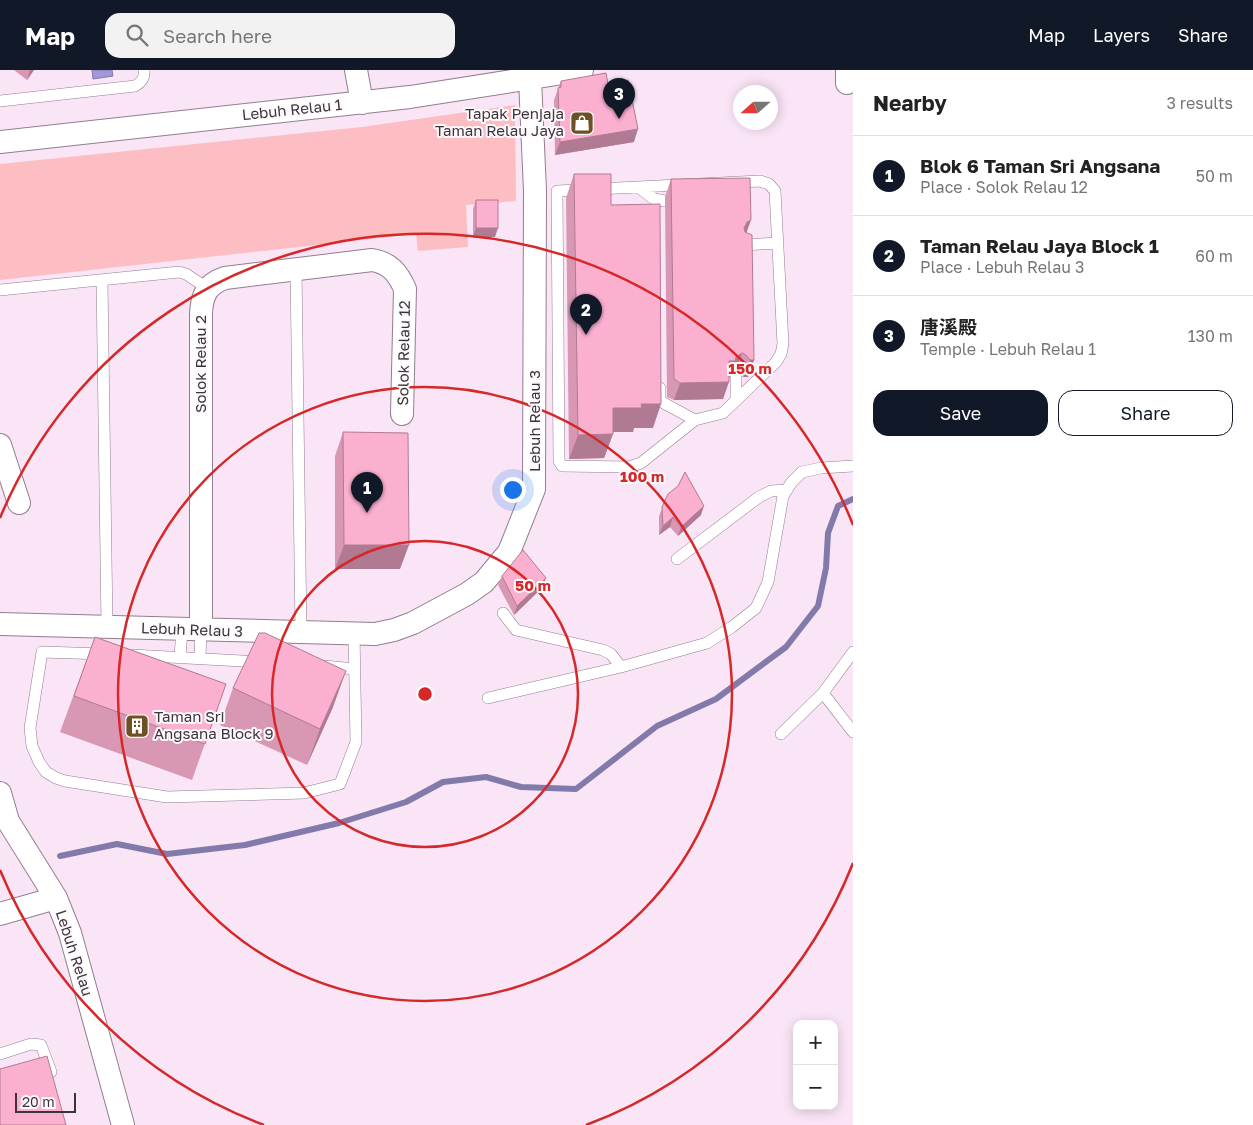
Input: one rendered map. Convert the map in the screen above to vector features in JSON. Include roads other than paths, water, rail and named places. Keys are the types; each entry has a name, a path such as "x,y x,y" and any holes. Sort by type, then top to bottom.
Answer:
{"street":[{"path":"356,70 362,103"},
{"name":"Lebuh Relau 1","path":"0,142 362,103 582,70"},
{"name":"Lebuh Relau 3","path":"0,624 375,634 394,630 435,612 484,582 509,552 534,490 546,191 530,78"},
{"name":"Solok Relau 12","path":"296,269 372,260 382,261 400,276 405,289 402,414"},
{"path":"207,288 225,278 296,269"},
{"name":"Solok Relau 2","path":"191,630 201,313 202,300 207,288"},
{"path":"0,445 18,503"},
{"name":"Lebuh Relau","path":"0,793 4,823 56,898 70,932 124,1125"},
{"path":"0,914 56,898"}],"lane":[{"path":"0,101 135,86 141,82 144,70"},
{"path":"760,181 769,184 775,191 781,354 776,362 723,413 696,420 641,464 629,467 567,467 560,461 546,191 760,181"},
{"path":"638,187 660,205"},
{"path":"745,245 777,243"},
{"path":"296,269 302,633"},
{"path":"0,290 178,272 186,274 207,288"},
{"path":"102,280 107,626"},
{"path":"736,378 736,400"},
{"path":"660,381 660,401 696,420"},
{"path":"488,698 620,668 707,643 732,628 756,608 768,582 783,496 787,490 802,472 821,468 853,466"},
{"path":"678,559 759,496 771,491 787,490"},
{"path":"503,613 516,630 604,650 610,654 620,668"},
{"path":"180,657 191,630"},
{"path":"191,630 200,658"},
{"path":"278,663 42,652 30,728 32,746 46,772 65,781 167,797 304,793 340,784 356,742 354,632"},
{"path":"781,734 823,693 853,652"},
{"path":"316,666 355,668"},
{"path":"823,693 853,732"},
{"path":"0,1054 31,1044 41,1045 47,1056 53,1082"}],"waterway":[{"path":"60,856 117,844 167,854 245,845 339,823 406,802 443,782 486,777 521,787 576,789 657,726 716,699 786,647 818,606 826,568 828,533 838,506 853,499"}],"place":[{"name":"唐溪殿","path":"619,119"},
{"name":"Tapak Penjaja Taman Relau Jaya","path":"582,123"},
{"name":"Taman Relau Jaya Block 1","path":"586,335"},
{"name":"Blok 6 Taman Sri Angsana","path":"367,513"},
{"name":"Taman Sri Angsana Block 9","path":"137,726"}]}
